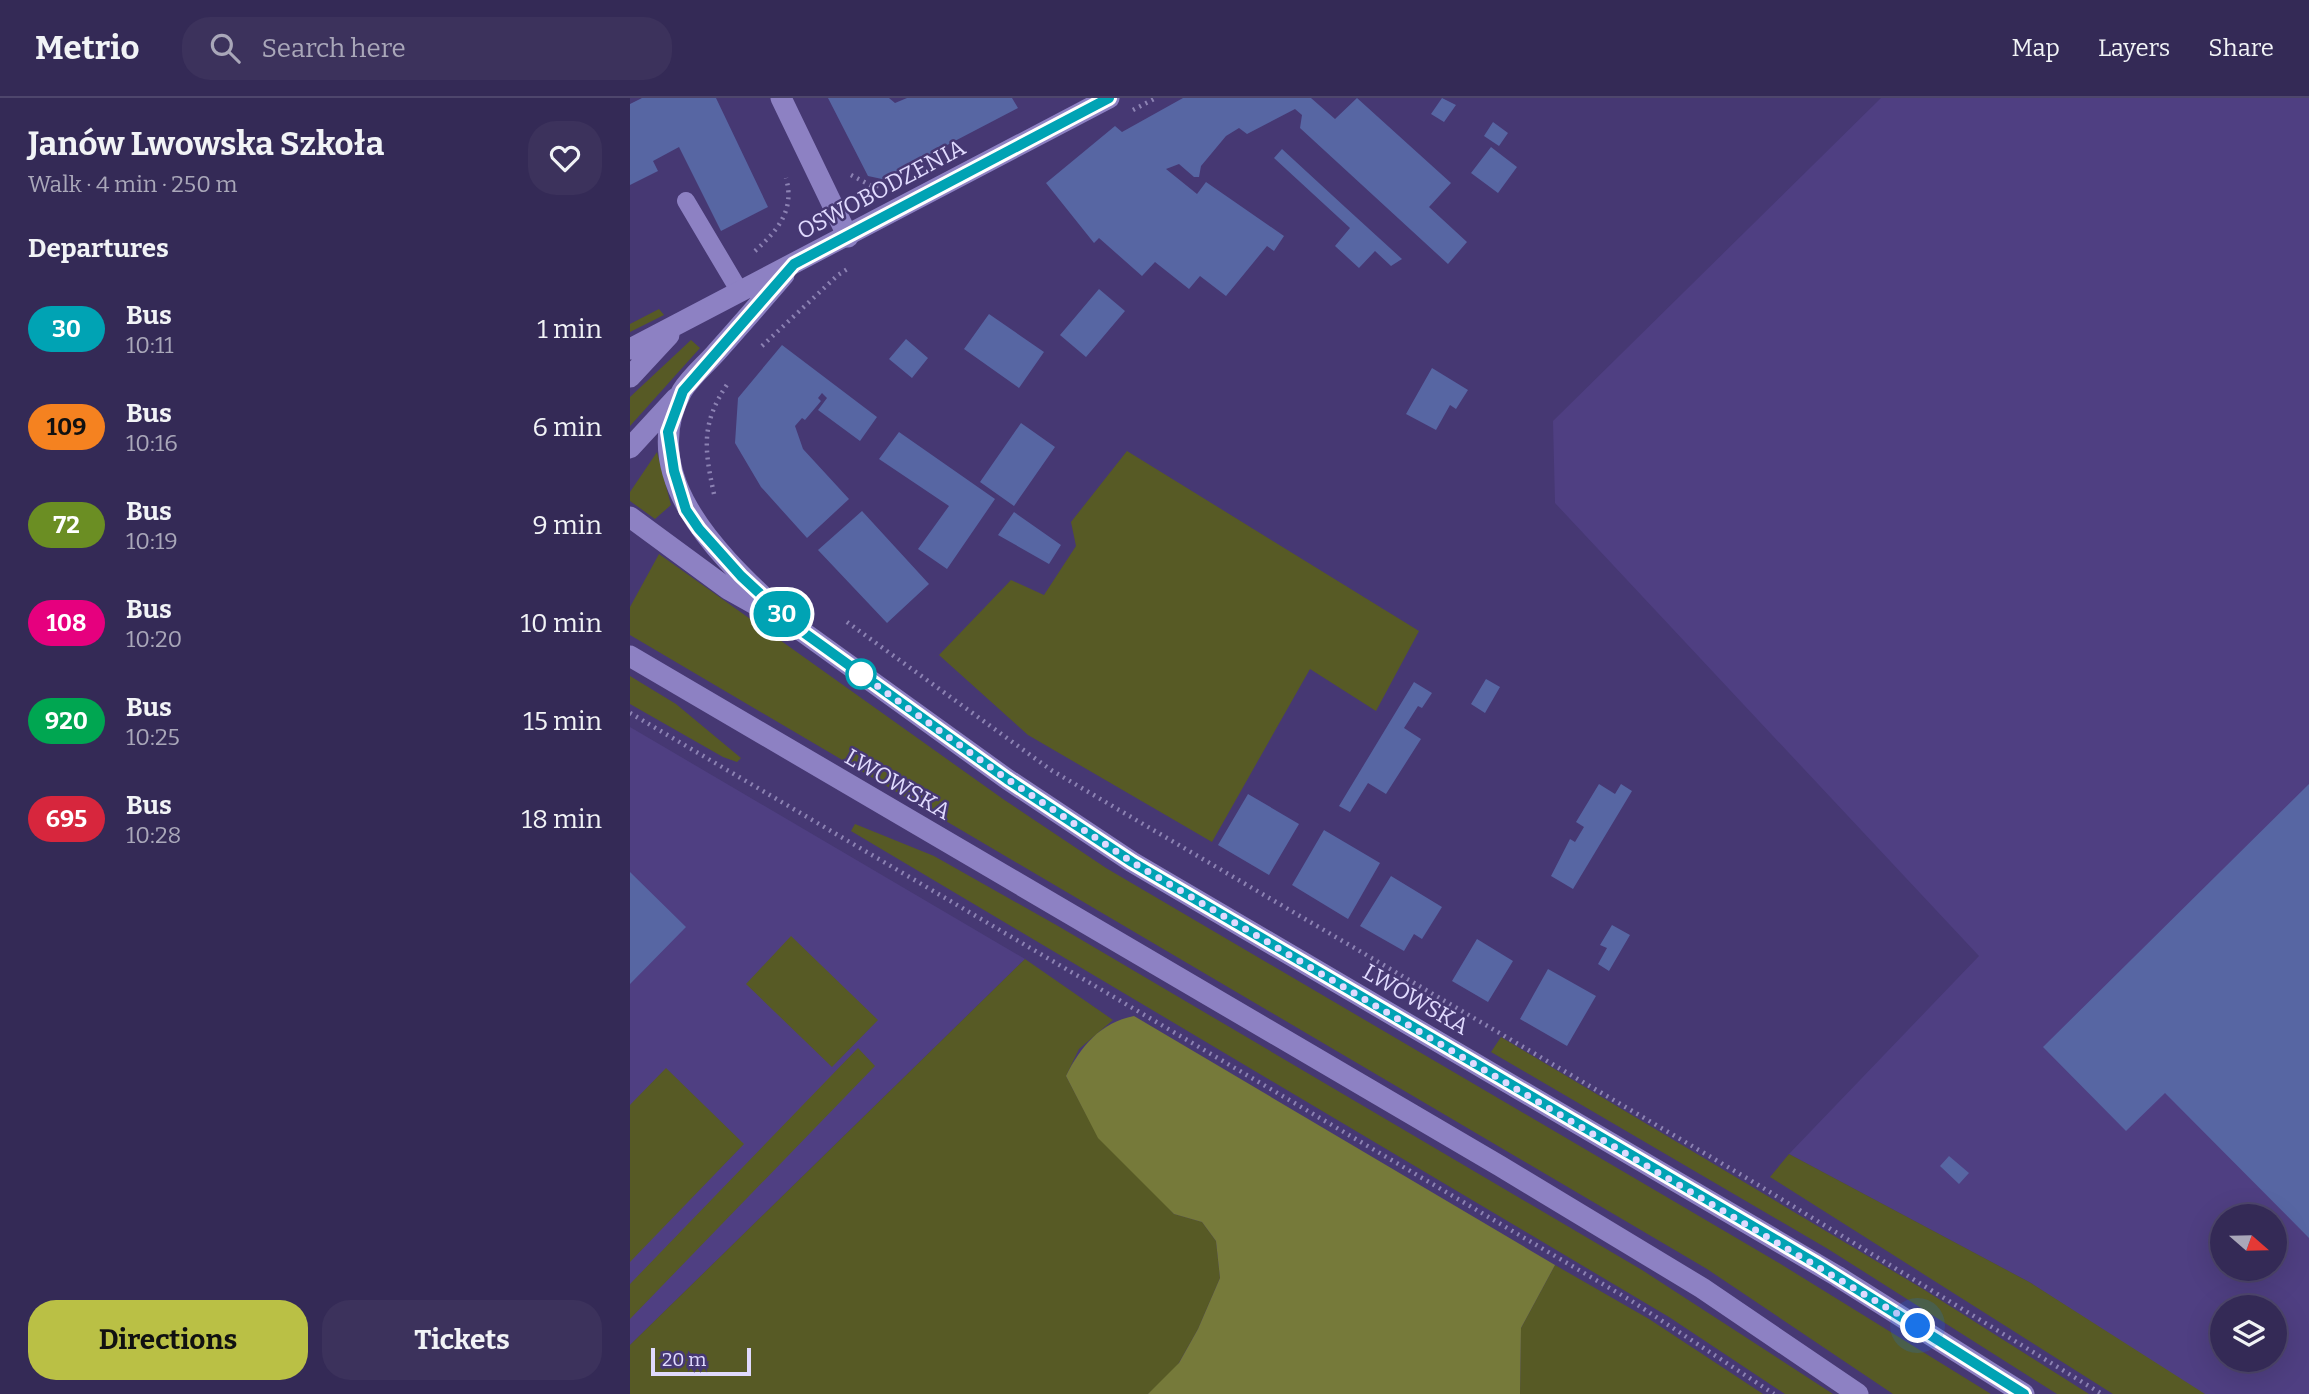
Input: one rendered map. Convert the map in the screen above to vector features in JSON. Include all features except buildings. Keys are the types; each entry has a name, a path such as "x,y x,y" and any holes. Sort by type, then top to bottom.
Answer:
{"street":[{"path":"781,98 848,237"},
{"name":"OSWOBODZENIA","path":"630,349 1109,98"},
{"name":"LWOWSKA","path":"794,264 683,391 668,432 674,471 686,510 741,576 796,627"},
{"name":"OSWOBODZENIA","path":"630,377 678,326"},
{"path":"630,448 683,391"},
{"name":"LWOWSKA","path":"630,517 728,589 796,627 1007,779 1132,862 1826,1269 2024,1394"},
{"name":"LWOWSKA","path":"630,656 1500,1166 1702,1288 1858,1394"}],"lane":[{"path":"686,201 740,292"}],"path":[{"path":"847,622 1051,770 1750,1180 2102,1394"},
{"path":"630,713 1630,1300 1773,1394"}],"shaded area":[{"path":"1881,98 2309,98 2309,1394 2201,1394 2031,1283 1789,1154 1979,956 1555,503 1553,421"},
{"path":"630,727 1025,959 630,1345"}],"green space":[{"path":"659,309 664,315 630,332 630,324"},
{"path":"691,340 700,348 630,426 630,397"},
{"path":"1127,451 1419,631 1376,711 1310,669 1212,842 1028,735 939,655 1011,580 1044,595 1076,546 1071,522"},
{"path":"657,452 671,505 655,519 630,501 630,492"},
{"path":"659,554 1003,799 1106,868 1779,1263 1991,1394 1893,1394 1707,1269 630,635 630,607"},
{"path":"630,676 676,704 741,758 737,762 723,757 630,704"},
{"path":"855,824 934,856 1058,926 1642,1270 1833,1394 1785,1394 1669,1317 851,831"},
{"path":"791,936 878,1020 832,1067 746,984"},
{"path":"1025,959 1113,1020 1079,1049 1066,1076 1086,1114 1174,1214 1202,1222 1216,1241 1220,1278 1198,1329 1167,1384 1158,1386 1148,1394 630,1394 630,1345"},
{"path":"1134,1016 1555,1265 1521,1328 1520,1394 1148,1394 1179,1363 1198,1329 1220,1278 1216,1241 1202,1222 1174,1214 1098,1138 1066,1076 1093,1037 1111,1024"},
{"path":"1501,1037 1923,1289 2089,1394 2057,1394 1828,1249 1491,1052"},
{"path":"858,1048 875,1066 630,1319 630,1284"},
{"path":"666,1068 744,1144 630,1262 630,1105"},
{"path":"1789,1154 2031,1283 2205,1394 2113,1394 1770,1177"},
{"path":"1555,1265 1649,1319 1763,1394 1520,1394 1521,1328"}],"bus line":[{"name":"30","path":"1109,98 794,264 683,391 668,432 674,471 686,510 699,529 741,576 796,627 1007,779 1132,862 1737,1216 1939,1338 2024,1394"}],"route":[{"path":"861,674 859,673 1007,779 1132,862 1737,1216 1918,1326"}]}
